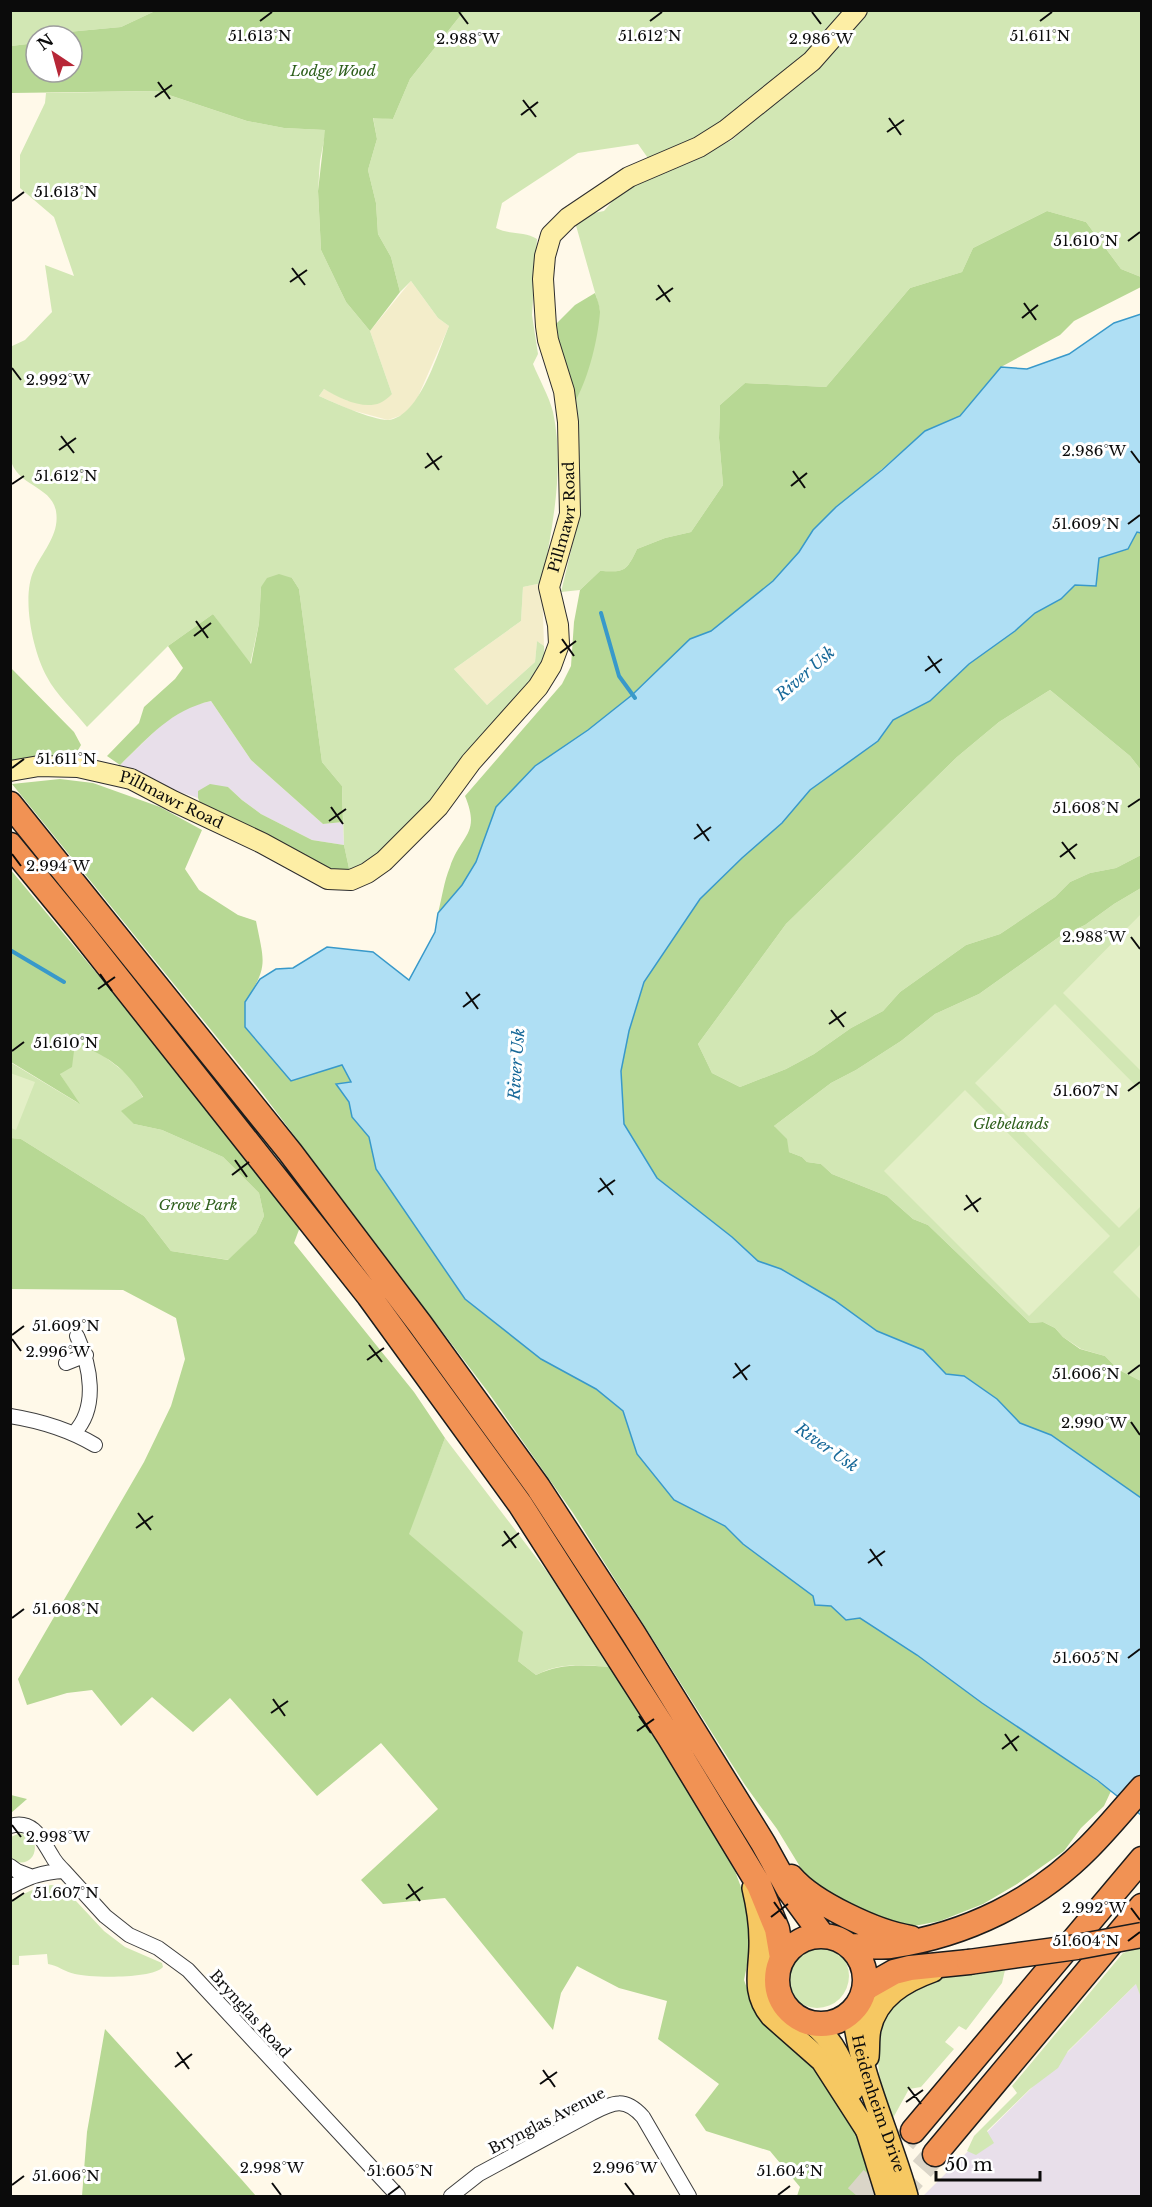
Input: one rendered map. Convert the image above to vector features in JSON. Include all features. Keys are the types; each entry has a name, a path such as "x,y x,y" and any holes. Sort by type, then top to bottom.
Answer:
{"highway":[{"path":"10,804 290,1152 448,1362 538,1487 633,1633 763,1843 789,1890 822,1935"},
{"path":"10,845 369,1296 520,1504 670,1738 748,1869 770,1908 777,1929 782,1958"},
{"path":"849,1946 889,1946 924,1939 957,1930 1002,1911 1034,1893 1062,1872 1089,1847 1142,1788"},
{"path":"763,1843 796,1883 815,1898 886,1932 924,1939"},
{"path":"913,2131 1142,1859"},
{"path":"935,2154 1134,1930 1142,1906"},
{"path":"864,1989 894,1972 909,1968 958,1964 1077,1947 1134,1930"},
{"path":"822,1935 841,1940 858,1955 863,1965 864,1989 853,2011 834,2022 811,2023 790,2013 778,1993 777,1969 789,1948 798,1941 822,1935"}],"main road":[{"path":"748,1869 759,1921 760,1955 757,1975 758,1989 764,2008 822,2061 869,2134"},
{"path":"867,2079 870,2029 876,2011 890,1994 909,1980 958,1964"},
{"name":"Heidenheim Drive","path":"853,2011 856,2041 867,2079 907,2196"},
{"name":"Heidenheim Drive","path":"811,2023 821,2030 834,2047 852,2087 869,2134 887,2196"}],"street":[{"name":"Pillmawr Road","path":"10,771 39,766 78,767 131,779 262,843 328,879 351,880 367,873 384,861 438,807 471,762 538,687 551,666 559,644 558,625 549,587 570,514 569,453 564,391 548,340 546,326 544,256 551,235 568,218 629,177 699,147 726,130 812,61 856,10"},
{"path":"74,1433 82,1425 89,1391 86,1355 77,1336"},
{"path":"66,1363 86,1355"},
{"path":"10,1416 35,1420 74,1433 95,1445"},
{"name":"Brynglas Road","path":"10,1826 20,1823 29,1827 45,1840 52,1858 113,1923 129,1935 158,1948 188,1970 398,2196"},
{"path":"10,1866 30,1876"},
{"path":"10,1887 30,1876 63,1871"},
{"name":"Brynglas Avenue","path":"451,2196 479,2174 592,2113 611,2104 622,2103 635,2108 643,2117 688,2196"}],"shaded area":[{"path":"411,281 438,318 449,326 417,399 405,414 388,420 351,410 319,396 324,389 348,401 392,394 370,331"},
{"path":"542,583 544,646 537,641 535,662 487,705 454,669 521,621 523,587"},
{"path":"211,701 251,760 323,824 343,822 344,845 312,840 261,814 228,787 198,791 198,798 164,787 120,765 162,724 191,706"},
{"path":"1137,1983 1142,2002 1141,2196 923,2196"}],"green space":[{"path":"10,11 155,11 121,27 84,30 84,24 24,24 24,44 11,46"},
{"name":"Lodge Wood","path":"155,11 464,11 410,79 393,119 373,118 377,139 368,170 376,203 378,234 391,257 400,292 370,331 346,302 321,250 318,191 325,130 284,128 247,121 157,91 11,93 11,46 24,44 24,84 84,84 84,30 121,27"},
{"path":"464,11 845,11 802,61 714,129 650,161 638,144 578,153 502,203 496,228 537,239 532,315 538,354 533,364 553,412 558,455 556,498 542,583 523,587 521,621 454,669 487,705 535,662 537,641 544,646 545,666 406,832 384,853 350,873 344,845 342,786 322,762 299,589 292,578 261,587 259,623 250,665 213,614 168,646 87,727 47,677 33,639 29,595 34,570 50,542 57,519 53,502 41,490 19,475 10,458 10,347 25,340 52,312 45,265 74,276 54,217 20,188 20,155 45,103 46,93 157,91 247,121 284,128 326,130 320,161 318,191 321,250 346,302 370,331 392,394 373,405 359,404 324,389 319,396 364,414 389,420 400,416 419,395 449,326 438,318 411,281 400,292 391,257 378,234 376,203 368,170 377,139 373,117 393,119 410,79"},
{"path":"867,11 1141,11 1141,277 1121,269 1086,222 1047,211 973,248 962,272 910,288 826,387 745,383 720,405 719,438 723,485 691,532 665,538 637,549 624,569 600,571 580,590 561,592 578,522 576,400 568,380 600,310 575,222 589,214 604,211 625,186 732,140"},
{"path":"1047,211 1086,222 1121,269 1141,277 1141,287 1074,321 1060,335 1001,367 960,416 925,431 813,530 799,552 773,581 711,631 690,640 632,695 496,807 476,862 462,885 438,913 448,872 470,827 471,819 465,796 562,684 571,666 574,622 580,590 600,571 624,569 637,549 665,538 691,532 723,485 719,438 720,405 745,383 826,387 910,288 962,272 973,248"},
{"path":"595,293 600,312 597,334 589,369 576,400 553,327 575,305"},
{"path":"1137,532 1141,533 1141,770 1130,756 1050,690 999,722 957,757 786,924 698,1044 712,1073 740,1087 786,1069 814,1054 851,1028 883,1011 900,992 966,945 1000,934 1055,897 1070,882 1090,873 1116,868 1141,855 1141,888 1085,925 1059,937 979,994 935,1014 901,1041 831,1083 774,1126 787,1139 789,1152 802,1157 807,1162 821,1164 832,1174 887,1196 913,1219 928,1225 1030,1323 1043,1322 1055,1328 1080,1349 1105,1356 1119,1370 1141,1381 1141,1498 1051,1435 1020,1423 997,1399 964,1376 946,1374 923,1350 876,1331 834,1300 781,1269 758,1261 732,1237 657,1178 624,1124 621,1071 629,1031 644,982 700,899 782,823 810,790 878,741 893,720 930,701 969,664 1015,631 1035,613 1061,599 1099,558 1128,549"},
{"path":"279,574 292,578 299,589 322,762 342,786 343,822 323,824 251,760 211,701 197,705 172,718 120,765 107,756 139,723 144,707 175,679 183,668 168,646 213,614 251,664 259,623 261,587 267,578"},
{"path":"10,667 74,732 81,745 74,757 32,757 11,761"},
{"path":"1050,690 1130,756 1141,770 1141,855 1116,868 1090,873 1070,882 1055,897 1000,934 966,945 900,992 883,1011 851,1028 814,1054 786,1069 740,1087 712,1073 698,1044 786,924 957,757 999,722"},
{"path":"60,779 93,783 160,807 202,830 185,869 199,890 238,915 256,921 262,955 261,971 245,1002 342,1065 351,1082 336,1084 349,1102 352,1117 369,1137 376,1169 465,1299 541,1359 596,1389 623,1411 631,1430 674,1500 725,1526 743,1544 813,1596 831,1606 846,1620 860,1618 917,1655 982,1703 1028,1732 1111,1791 1104,1806 1081,1828 1064,1851 1017,1884 983,1904 940,1921 909,1927 871,1919 824,1893 802,1870 777,1829 745,1785 573,1513 488,1392 262,1093 12,784"},
{"path":"210,784 228,787 261,814 312,840 344,845 350,873 340,874 203,809 198,798 198,791"},
{"path":"10,869 231,1135 300,1227 294,1243 414,1392 445,1438 409,1534 523,1632 518,1661 536,1675 554,1668 581,1665 610,1667 680,1771 735,1871 755,1925 744,1980 757,2016 819,2071 858,2134 874,2196 797,2196 800,2187 770,2151 706,2131 695,2115 719,2084 658,2039 667,2001 619,1988 577,1966 561,1993 553,2030 445,1898 383,1904 361,1880 438,1809 381,1743 317,1796 230,1698 193,1732 152,1697 121,1726 92,1690 67,1693 27,1705 18,1679 144,1462 171,1406 185,1359 176,1318 123,1290 11,1289 11,1138 21,1139 144,1216 171,1251 228,1260 256,1233 264,1216 259,1193 223,1157 162,1130 134,1124 121,1111 143,1097 130,1078 106,1058 75,1043 72,1067 60,1074 80,1104 11,1062"},
{"name":"Glebelands","path":"1141,888 1141,1381 1119,1370 1105,1356 1081,1349 1063,1337 1055,1328 1043,1322 1030,1323 928,1225 913,1219 887,1196 832,1174 821,1164 807,1162 802,1157 789,1152 774,1126 831,1083 901,1041 935,1014 979,994 1059,937 1085,925"},
{"path":"1141,914 1141,1071 1063,993"},
{"path":"1055,1004 1141,1091 1141,1206 1119,1228 975,1083"},
{"name":"Grove Park","path":"75,1043 100,1053 132,1078 143,1098 134,1124 162,1130 223,1157 259,1193 264,1216 256,1233 229,1260 171,1251 144,1216 21,1139 11,1138 10,1062 78,1103 60,1074"},
{"path":"10,1073 35,1082 16,1130 11,1128"},
{"path":"965,1090 1110,1236 1029,1316 884,1171"},
{"path":"1141,1244 1141,1300 1113,1272"},
{"path":"445,1438 548,1573 610,1667 563,1666 536,1675 518,1661 408,1534"},
{"path":"10,1795 27,1799 11,1813"},
{"path":"20,1833 33,1839 35,1845 33,1855 26,1862 11,1859 11,1837"},
{"path":"51,1885 62,1886 104,1931 125,1947 162,1963 163,1967 157,1971 135,1976 83,1975 48,1964 47,1954 19,1956 19,1965 11,1965 11,1900 32,1890"},
{"path":"817,1944 829,1946 840,1953 847,1964 849,1976 847,1988 840,1999 829,2006 817,2008 805,2006 794,1999 787,1988 785,1976 787,1964 794,1953 805,1946"},
{"path":"1141,1947 1142,1987 1140,1995 1136,1984 1068,2051 1058,2068 1030,2089 987,2131 994,2143 976,2155 967,2151 974,2136 1017,2093 1012,2086 1123,1953"},
{"path":"1005,1970 1002,1983 966,2030 959,2026 945,2042 954,2049 921,2087 909,2089 893,2118 880,2083 876,2042 877,2025 901,1995 942,1976"},
{"path":"105,2029 256,2196 82,2196 87,2132"}],"water":[{"name":"River Usk","path":"1141,314 1141,533 1137,532 1128,549 1099,558 1096,586 1075,585 1061,599 1035,613 1015,631 969,664 930,701 893,720 878,741 810,790 782,823 700,899 644,982 629,1031 621,1071 624,1124 657,1178 732,1237 758,1261 781,1269 834,1300 877,1331 923,1350 946,1374 964,1376 997,1399 1020,1423 1051,1435 1141,1498 1141,1815 1097,1780 860,1618 846,1620 831,1606 815,1605 813,1596 743,1544 725,1526 674,1500 637,1454 623,1411 596,1389 541,1359 465,1299 376,1169 369,1137 352,1117 349,1102 336,1084 351,1082 342,1065 291,1081 245,1027 245,1002 260,979 276,969 293,968 327,947 373,952 409,980 435,932 438,913 462,885 476,862 496,807 535,766 588,730 632,695 690,639 711,631 773,581 799,552 813,530 836,507 925,431 960,416 1001,367 1027,369 1069,354 1114,323"}],"waterway":[{"path":"601,613 619,676 635,698"},
{"path":"10,950 64,982"}],"tunnel":[{"path":"857,2196 913,2131"},
{"path":"898,2196 935,2154"}]}
